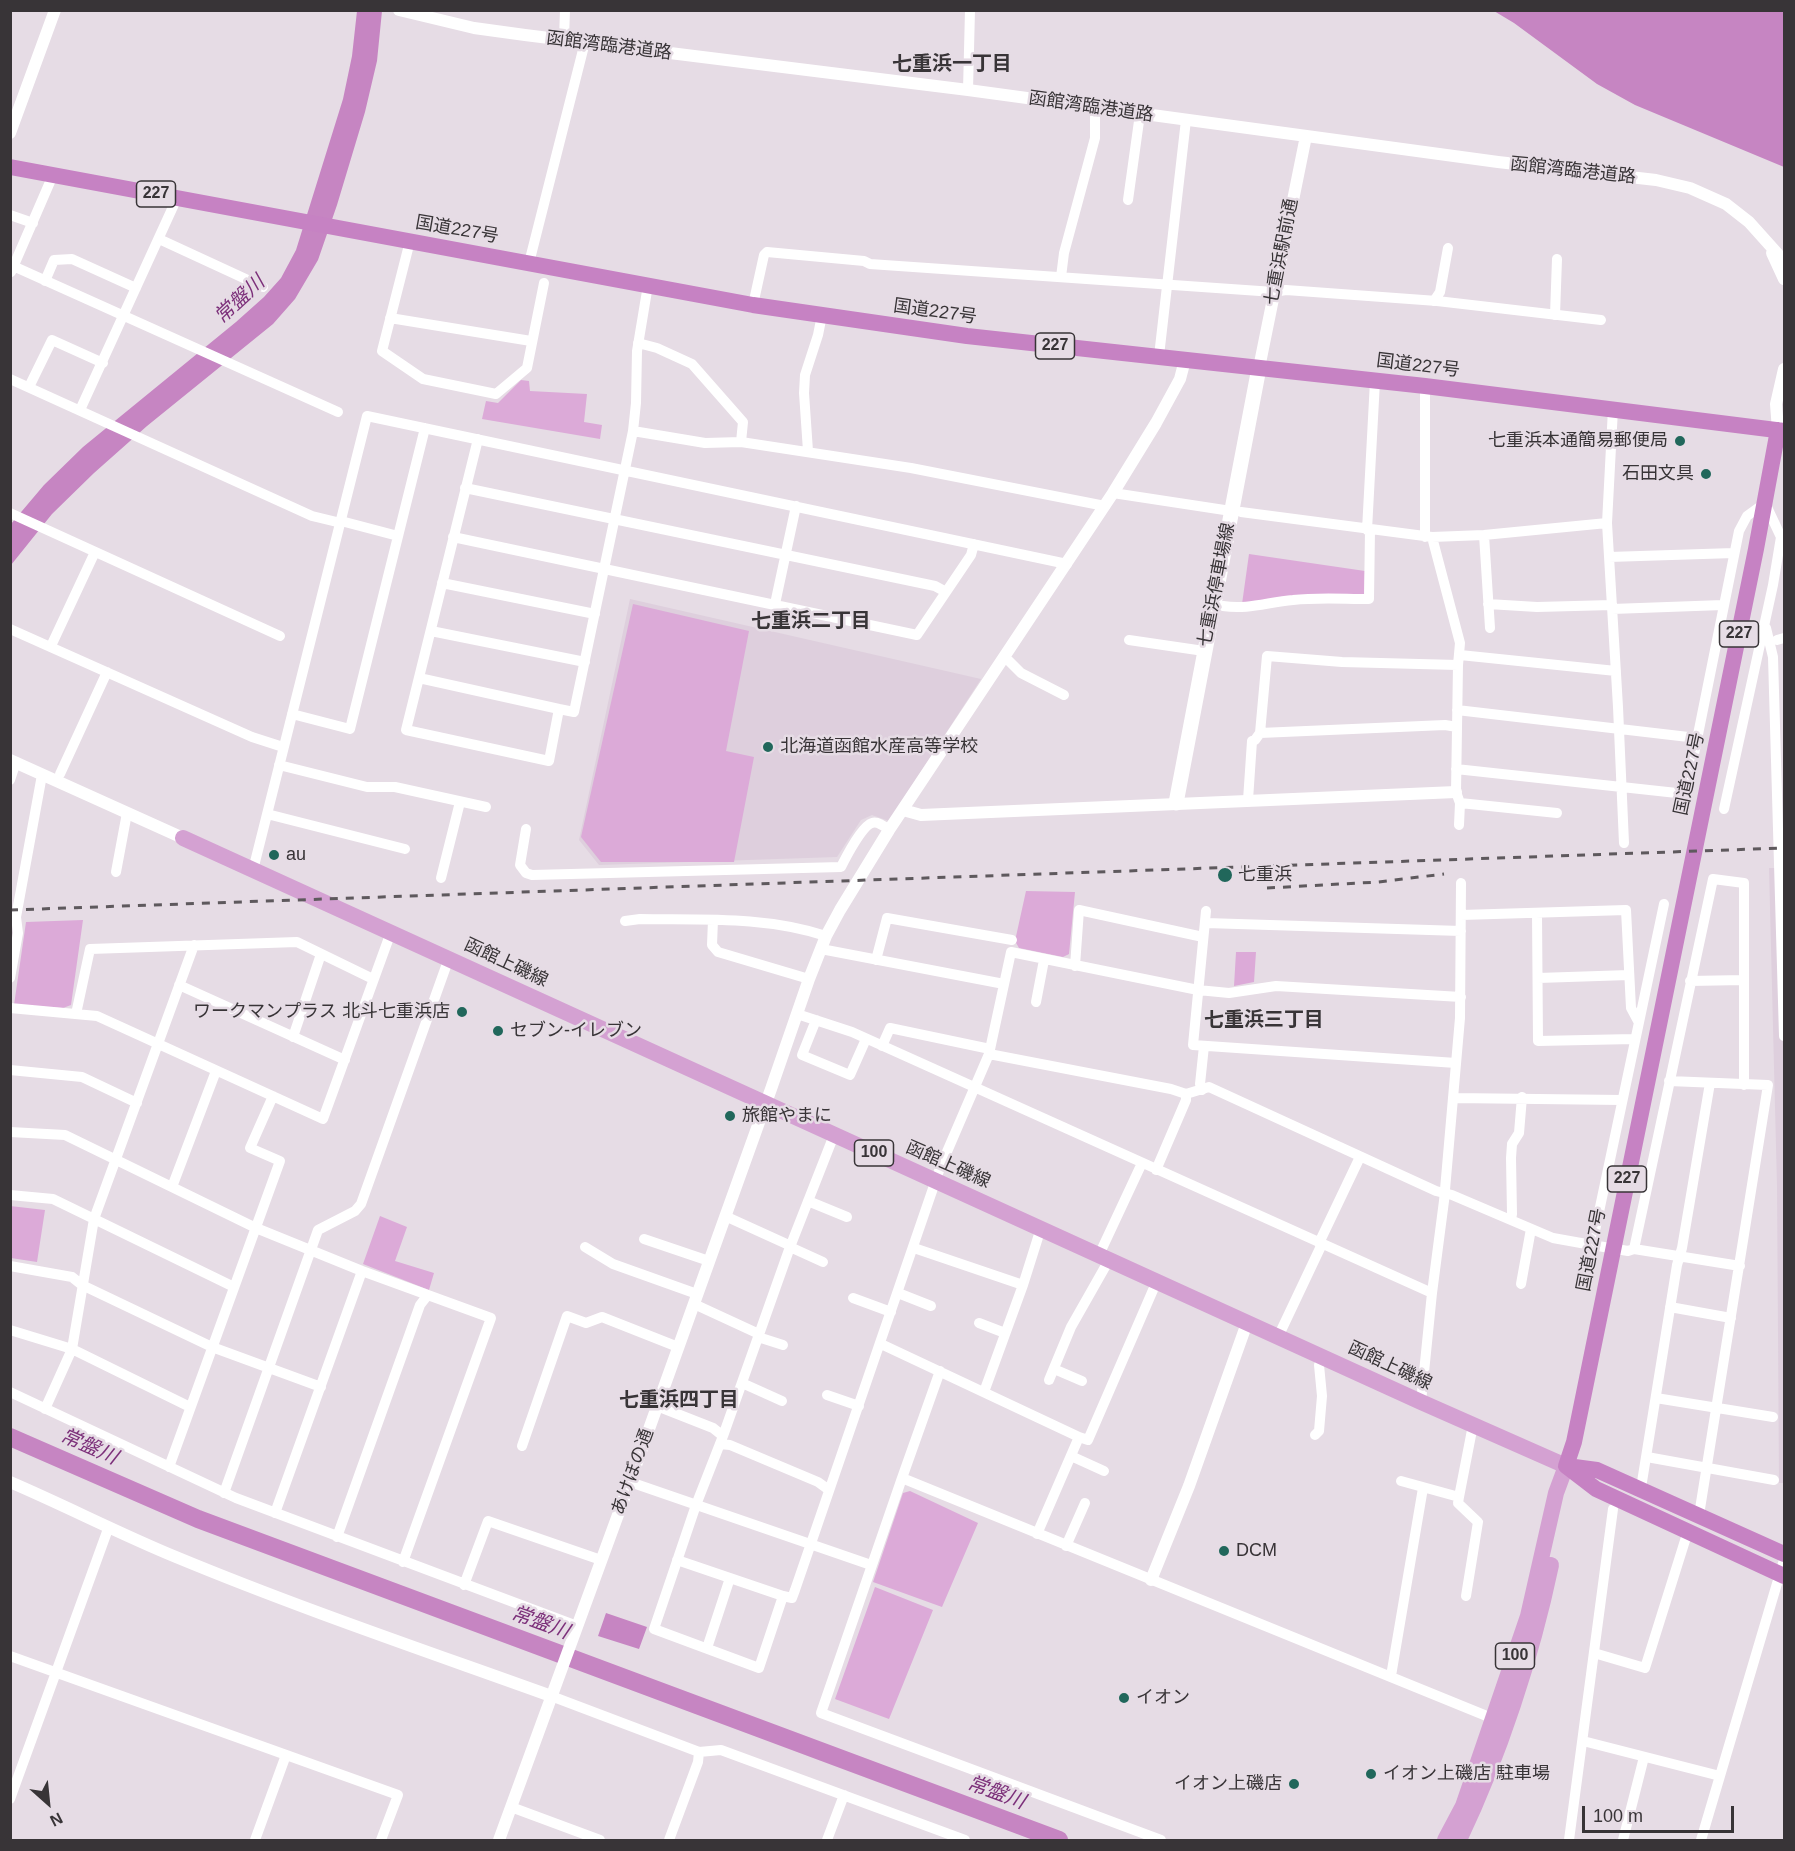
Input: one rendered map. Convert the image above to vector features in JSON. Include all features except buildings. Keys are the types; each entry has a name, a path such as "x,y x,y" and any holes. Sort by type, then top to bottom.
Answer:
{"highway":[{"name":"国道227号","path":"10,167 753,305 967,336 1782,427 1574,1442 1566,1466"},
{"path":"1566,1466 1597,1470 1785,1554"},
{"path":"1566,1466 1596,1489 1688,1531 1783,1570"}],"main road":[{"name":"七重浜停車場線","path":"1176,803 1204,651 1236,511 1259,368"},
{"name":"函館上磯線","path":"183,838 1566,1466"},
{"name":"100","path":"1445,1840 1463,1806 1528,1616 1556,1493 1566,1466"},
{"name":"100","path":"1459,1840 1508,1718 1540,1615 1566,1496 1566,1466"}],"street":[{"path":"10,133 55,10"},
{"name":"函館湾臨港道路","path":"399,10 474,27 1674,184 1703,192 1726,204 1749,222 1785,261"},
{"path":"564,39 565,10"},
{"path":"968,90 970,10"},
{"path":"529,263 585,42"},
{"path":"1061,277 1064,253 1095,138 1095,108"},
{"path":"1128,200 1140,114"},
{"path":"1159,356 1186,120"},
{"name":"七重浜駅前通","path":"1259,368 1306,136"},
{"path":"53,175 12,269 45,280 339,412"},
{"path":"80,410 177,198"},
{"path":"10,215 33,223"},
{"path":"159,239 263,287"},
{"name":"函館湾臨港道路","path":"1766,241 1785,279"},
{"path":"410,242 382,351 423,379 496,394 527,368 544,283"},
{"path":"1434,301 1440,292 1448,248"},
{"path":"753,305 764,255 767,252 864,261 870,264 1434,301 1601,320"},
{"path":"45,280 54,260 72,258 136,288"},
{"path":"1555,315 1557,259"},
{"path":"418,678 574,712 633,431 638,343 648,285"},
{"path":"808,451 804,400 805,375 819,334 822,315"},
{"path":"390,318 531,341"},
{"path":"29,387 51,340 103,363"},
{"path":"638,343 657,348 692,364 743,422 741,442"},
{"name":"あけぼの通","path":"499,1840 826,936 889,830 1105,506 1161,414 1180,379 1185,360"},
{"path":"1782,427 1776,404 1785,369"},
{"path":"10,379 312,516 398,536"},
{"path":"1223,606 1254,608 1311,598 1369,599 1369,530 1375,381"},
{"path":"1425,386 1428,537 1459,636 1456,769 1460,825"},
{"path":"1612,409 1607,523 1624,843"},
{"path":"253,870 367,416 1067,564"},
{"path":"292,714 350,729 425,428"},
{"path":"633,431 705,443 741,442 808,451 911,468 1105,506"},
{"path":"478,439 406,730 549,761 559,709"},
{"path":"465,488 935,586 946,592"},
{"path":"1113,493 1428,537 1484,535 1607,523"},
{"path":"1456,769 1686,794 1738,531 1747,516 1765,503 1781,537 1765,625 1724,809"},
{"path":"775,604 796,506"},
{"path":"11,514 280,636"},
{"path":"1484,535 1490,628"},
{"path":"453,537 917,635 971,555 974,544"},
{"path":"51,646 95,552"},
{"path":"1610,557 1734,553"},
{"path":"442,583 595,614"},
{"path":"1488,604 1537,607 1723,605"},
{"path":"1765,625 1773,657 1779,715 1785,1036"},
{"path":"10,629 252,737 283,747"},
{"path":"431,631 585,662"},
{"path":"1129,640 1204,651"},
{"path":"1773,657 1785,654"},
{"path":"1248,800 1252,741 1256,740 1260,733 1266,656 1342,662 1459,660 1616,671"},
{"path":"1009,661 1021,674 1064,695"},
{"path":"60,774 107,672"},
{"path":"1457,710 1697,738"},
{"path":"1260,733 1445,725 1457,727"},
{"path":"10,780 14,761 183,838"},
{"path":"279,765 367,787 395,787 486,807"},
{"path":"10,978 18,933 16,916 42,775"},
{"path":"903,810 921,815 1248,800 1458,797 1557,813"},
{"path":"441,878 460,802"},
{"path":"116,872 127,813"},
{"path":"267,814 405,849"},
{"path":"526,829 520,865 526,873 532,875 841,867 865,828 871,823 877,823 889,830"},
{"path":"1634,1249 1713,879 1744,883 1744,1084"},
{"path":"1421,1402 1456,1063 1461,997 1461,883"},
{"path":"1592,1245 1664,904"},
{"path":"1075,966 1079,910 1203,937"},
{"path":"1461,915 1626,910 1631,1008 1638,1021"},
{"path":"1206,911 1192,1045 1456,1063"},
{"path":"1537,914 1538,1041 1634,1039"},
{"path":"876,960 887,918 1012,940"},
{"path":"625,921 640,919 713,920 789,925 826,936"},
{"path":"713,920 712,945 718,952 809,979"},
{"path":"1206,923 1461,932"},
{"path":"10,1008 97,1016 323,1119 391,932"},
{"path":"76,1014 90,949 297,942 374,979"},
{"path":"45,1409 72,1349 94,1219 194,945"},
{"path":"820,949 1004,984"},
{"path":"677,1560 792,1598 940,1168 989,1051 1011,952 1197,990 1229,993 1276,986 1461,997"},
{"path":"293,1037 321,954"},
{"path":"224,1493 318,1230 355,1210 361,1204 449,958"},
{"path":"1036,1002 1044,960"},
{"path":"1538,978 1629,975"},
{"path":"1690,981 1743,980"},
{"path":"179,985 345,1060"},
{"path":"797,1014 866,1038 1432,1293"},
{"path":"816,1020 802,1055 850,1075 866,1038"},
{"path":"882,1046 890,1028 1186,1094 1209,1087 1436,1191 1553,1238 1740,1266"},
{"path":"1202,1090 1200,1084 1204,1046"},
{"path":"10,1070 82,1077 136,1103"},
{"path":"172,1187 216,1071"},
{"path":"1669,1081 1768,1085 1718,1408 1699,1515"},
{"path":"1641,1488 1670,1307 1710,1083"},
{"path":"1156,1170 1186,1100 1186,1094"},
{"path":"169,1467 280,1161 250,1148 273,1096"},
{"path":"1453,1098 1622,1100"},
{"path":"1511,1220 1512,1143 1519,1133 1522,1098"},
{"path":"10,1132 65,1135 256,1228 310,1251 490,1318 403,1562"},
{"path":"783,1596 759,1668 654,1629 696,1504 722,1440 790,1247 834,1135"},
{"path":"1278,1337 1360,1157"},
{"path":"1049,1380 1104,1257 1142,1163"},
{"path":"10,1195 52,1199 234,1287"},
{"path":"808,1201 847,1217"},
{"path":"725,1216 823,1262"},
{"path":"984,1392 1041,1228"},
{"path":"1521,1284 1531,1229"},
{"path":"644,1239 709,1261"},
{"path":"585,1247 613,1264 695,1299 759,1336 783,1345"},
{"path":"914,1248 1023,1285"},
{"path":"10,1266 72,1276 82,1285 213,1347 321,1387"},
{"path":"275,1513 362,1271"},
{"path":"880,1344 1088,1440 1153,1290"},
{"path":"898,1293 931,1306"},
{"path":"337,1537 420,1305 427,1296"},
{"path":"853,1298 891,1312"},
{"path":"1670,1307 1731,1318"},
{"path":"522,1446 567,1316 586,1323 602,1317 678,1347"},
{"path":"979,1323 1005,1333"},
{"path":"1151,1580 1189,1486 1247,1323"},
{"path":"10,1330 72,1349 190,1407"},
{"path":"1316,1435 1322,1396 1319,1365"},
{"path":"1054,1369 1082,1381"},
{"path":"940,1371 821,1713 1161,1840"},
{"path":"742,1383 782,1401"},
{"path":"10,1392 224,1493 575,1630"},
{"path":"827,1395 859,1406"},
{"path":"1656,1398 1773,1417"},
{"path":"657,1407 713,1428 722,1440 730,1445 818,1482 830,1490"},
{"path":"1466,1596 1478,1522 1458,1503 1473,1425"},
{"path":"1037,1533 1079,1437"},
{"path":"1071,1456 1104,1471"},
{"path":"1647,1457 1774,1480"},
{"path":"902,1478 1494,1719"},
{"path":"1401,1481 1459,1497"},
{"path":"10,1482 108,1529 273,1595 699,1752 721,1750 965,1840"},
{"path":"630,1482 871,1565"},
{"path":"1391,1676 1423,1488"},
{"path":"1066,1546 1085,1503"},
{"path":"1569,1840 1613,1509"},
{"path":"464,1585 488,1521 601,1560"},
{"path":"10,1799 108,1529"},
{"path":"1594,1653 1645,1668 1688,1531"},
{"path":"1701,1840 1783,1570"},
{"path":"707,1648 730,1578"},
{"path":"10,1656 398,1795 381,1840"},
{"path":"1583,1741 1720,1776"},
{"path":"669,1840 698,1762 699,1752"},
{"path":"255,1840 286,1755"},
{"path":"1623,1840 1644,1757"},
{"path":"827,1840 843,1795"},
{"path":"511,1807 598,1840"}],"shaded area":[{"path":"357,11 382,11 377,61 365,112 337,205 318,260 295,299 273,324 147,426 94,473 52,514 11,565 11,524 44,485 83,447 236,322 281,278 296,250 343,99 352,56"},
{"path":"1494,11 1784,11 1784,167 1635,105 1597,84"},
{"path":"521,380 529,381 530,391 587,394 584,422 602,425 600,439 482,419 486,401 498,403"},
{"path":"1249,554 1365,571 1364,596 1242,604"},
{"name":"北海道函館水産高等学校","path":"630,599 981,679 889,821 872,815 861,820 837,857 599,865 579,840"},
{"path":"633,604 749,631 726,751 754,757 734,862 601,862 581,837"},
{"path":"1769,868 1784,868 1784,1483 1779,1483 1777,1186"},
{"path":"1026,891 1075,892 1069,954 1063,957 1019,948 1015,941"},
{"path":"83,920 71,1005 63,1008 14,1005 26,922"},
{"path":"1236,952 1256,952 1254,982 1234,986"},
{"path":"10,1206 45,1210 37,1262 11,1258"},
{"path":"380,1216 407,1227 395,1261 434,1273 429,1290 363,1264"},
{"path":"910,1491 978,1523 942,1607 873,1582 903,1493"},
{"path":"875,1587 933,1610 889,1719 835,1699"},
{"path":"606,1613 647,1627 639,1649 598,1636"}],"waterway":[{"name":"常盤川","path":"10,1437 198,1519 1059,1840"}],"railway":[{"path":"10,910 1784,848"},
{"path":"1267,888 1378,882 1444,874"}],"place":[{"name":"七重浜本通簡易郵便局","path":"1680,441"},
{"name":"石田文具","path":"1706,474"},
{"name":"北海道函館水産高等学校","path":"768,747"},
{"name":"au","path":"274,855"},
{"name":"七重浜","path":"1225,875"},
{"name":"ワークマンプラス 北斗七重浜店","path":"462,1012"},
{"name":"セブン-イレブン","path":"498,1031"},
{"name":"旅館やまに","path":"730,1116"},
{"name":"DCM","path":"1224,1551"},
{"name":"イオン","path":"1124,1698"},
{"name":"イオン上磯店 駐車場","path":"1371,1774"},
{"name":"イオン上磯店","path":"1294,1784"}],"district":[{"name":"七重浜一丁目","path":"952,64"},
{"name":"七重浜二丁目","path":"811,621"},
{"name":"七重浜三丁目","path":"1264,1020"},
{"name":"七重浜四丁目","path":"679,1400"}]}
